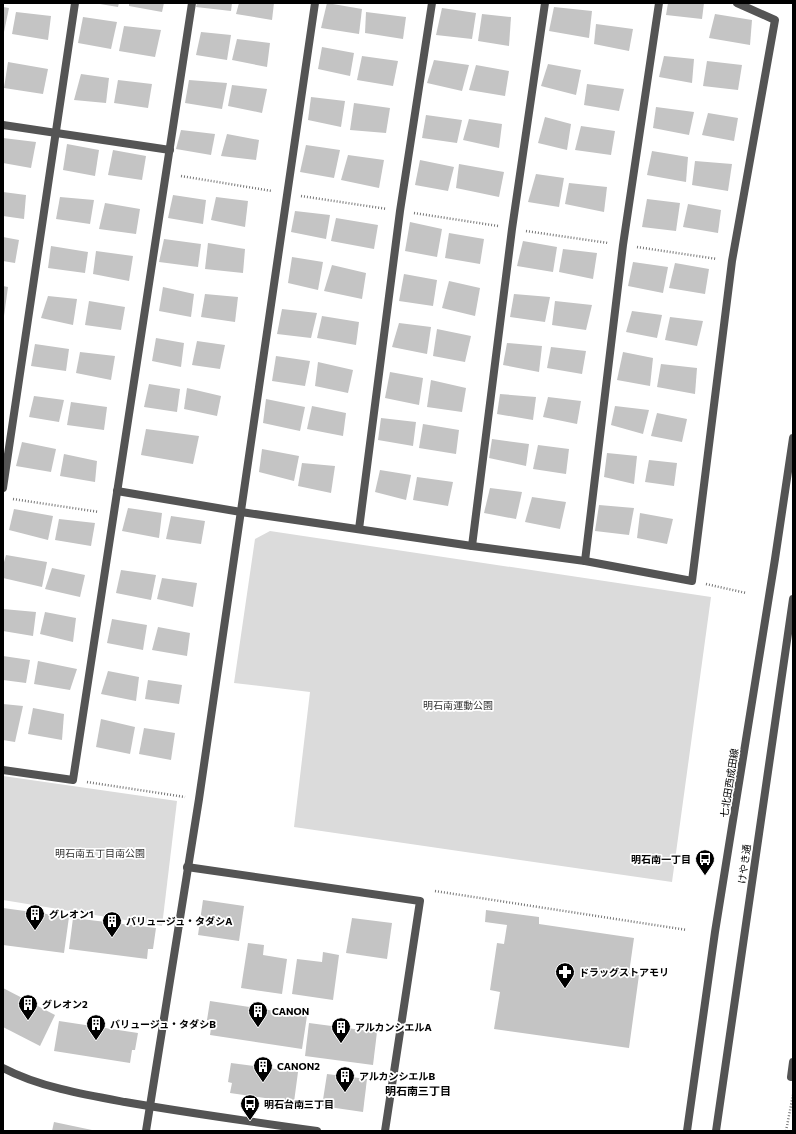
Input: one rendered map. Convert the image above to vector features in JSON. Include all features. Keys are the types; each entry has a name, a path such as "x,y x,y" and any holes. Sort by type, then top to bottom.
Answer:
{"street":[{"path":"3,488 75,3"},
{"path":"3,770 73,780 192,3"},
{"path":"146,1131 199,799 315,3"},
{"path":"359,529 400,210 432,3"},
{"path":"472,546 512,229 545,3"},
{"path":"584,561 623,245 659,3"},
{"path":"117,491 241,512 584,561 692,581 732,261 775,20 737,3"},
{"path":"3,125 170,150"},
{"name":"七北田西成田線","path":"687,1131 715,932 774,567 793,438"},
{"name":"けやき通","path":"716,1131 793,599"},
{"path":"187,868 420,900 385,1131"},
{"path":"793,1062 791,1077 793,1077"},
{"path":"3,1068 48,1085 91,1096 317,1131"}],"path":[{"path":"166,174 512,229 732,261"},
{"path":"11,498 113,514"},
{"path":"692,581 746,593"},
{"path":"73,780 199,799"},
{"path":"435,891 687,930"},
{"path":"786,1131 793,1095"}],"green space":[{"name":"明石南運動公園","path":"270,531 711,597 672,882 294,827 310,692 234,683 255,539"},
{"name":"明石南五丁目南公園","path":"3,776 177,801 162,926 3,900"}],"building":[{"path":"100,3 119,3 118,7"},
{"path":"129,3 164,3 162,12 129,6"},
{"path":"197,3 232,3 231,11 196,7"},
{"path":"239,3 274,3 272,20 236,14"},
{"path":"327,3 362,9 359,34 321,28"},
{"path":"668,3 704,3 702,19 666,15"},
{"path":"3,7 9,8 4,32 3,32"},
{"path":"554,7 592,11 589,38 549,31"},
{"path":"442,8 476,13 472,39 436,35"},
{"path":"16,12 51,16 48,40 12,34"},
{"path":"366,12 406,17 403,39 365,33"},
{"path":"482,14 511,17 509,46 478,41"},
{"path":"715,14 752,20 750,45 709,38"},
{"path":"83,17 117,22 111,49 78,43"},
{"path":"596,24 633,29 629,51 594,44"},
{"path":"124,26 161,30 155,57 119,51"},
{"path":"201,32 231,35 227,60 196,55"},
{"path":"237,39 270,43 267,67 232,60"},
{"path":"322,47 354,53 350,76 318,69"},
{"path":"362,56 398,61 393,86 357,80"},
{"path":"664,56 694,59 692,83 659,77"},
{"path":"434,60 469,65 462,91 427,83"},
{"path":"707,61 742,65 738,90 703,86"},
{"path":"8,62 48,69 43,94 4,88"},
{"path":"548,64 581,70 576,95 541,86"},
{"path":"476,65 509,71 505,96 469,90"},
{"path":"81,74 109,78 106,103 74,100"},
{"path":"118,80 152,84 148,108 114,103"},
{"path":"189,80 227,83 222,109 185,103"},
{"path":"587,84 624,89 619,111 584,105"},
{"path":"232,85 267,89 262,113 228,106"},
{"path":"311,97 345,101 341,127 308,120"},
{"path":"354,103 390,108 386,133 350,130"},
{"path":"656,107 694,112 689,135 653,128"},
{"path":"708,113 738,118 734,141 702,135"},
{"path":"426,115 462,120 457,143 422,138"},
{"path":"545,117 571,124 567,150 538,143"},
{"path":"469,119 502,124 499,148 463,140"},
{"path":"581,126 615,131 611,155 575,150"},
{"path":"181,130 215,134 211,155 176,149"},
{"path":"227,134 259,140 256,160 221,156"},
{"path":"3,138 36,142 31,168 3,163"},
{"path":"67,144 99,150 95,176 63,170"},
{"path":"306,145 340,150 334,178 300,172"},
{"path":"113,150 146,156 142,180 108,175"},
{"path":"652,151 688,157 686,182 647,175"},
{"path":"348,155 384,160 379,188 341,180"},
{"path":"420,160 454,167 448,191 415,185"},
{"path":"695,161 732,164 728,191 692,185"},
{"path":"459,164 504,172 499,197 456,188"},
{"path":"536,174 564,178 559,207 528,202"},
{"path":"569,183 607,187 604,212 565,204"},
{"path":"3,192 26,195 24,219 3,216"},
{"path":"173,195 206,200 203,224 168,218"},
{"path":"60,197 94,200 90,224 56,219"},
{"path":"216,197 248,201 245,227 211,220"},
{"path":"647,199 680,203 676,231 642,227"},
{"path":"105,203 140,209 136,234 99,229"},
{"path":"688,204 721,210 718,233 683,227"},
{"path":"295,211 330,215 326,239 291,232"},
{"path":"336,218 378,225 374,249 331,241"},
{"path":"410,222 442,229 437,257 405,251"},
{"path":"449,233 484,239 480,264 445,258"},
{"path":"3,237 19,240 15,263 3,261"},
{"path":"164,239 201,244 198,267 159,262"},
{"path":"523,241 557,247 553,272 517,266"},
{"path":"208,243 245,249 243,273 205,269"},
{"path":"51,246 88,252 85,273 48,268"},
{"path":"563,249 597,253 593,279 559,272"},
{"path":"96,251 133,256 129,281 93,274"},
{"path":"292,257 323,262 318,290 288,283"},
{"path":"633,262 668,267 663,293 628,286"},
{"path":"675,263 709,269 705,294 669,288"},
{"path":"332,265 366,273 362,299 324,291"},
{"path":"404,274 437,280 433,306 399,301"},
{"path":"449,281 480,288 475,316 442,308"},
{"path":"3,286 8,287 4,316 3,316"},
{"path":"163,287 194,294 191,317 159,311"},
{"path":"205,294 238,297 235,322 201,317"},
{"path":"514,294 550,297 545,322 510,317"},
{"path":"48,296 77,299 73,325 41,318"},
{"path":"89,301 125,307 121,330 85,325"},
{"path":"555,301 592,305 586,330 552,325"},
{"path":"282,309 317,313 311,338 277,334"},
{"path":"632,311 662,315 657,338 626,332"},
{"path":"322,316 359,322 356,345 317,338"},
{"path":"670,317 703,321 697,346 665,340"},
{"path":"399,323 431,327 427,354 392,347"},
{"path":"437,329 471,336 465,362 433,356"},
{"path":"156,338 184,343 181,367 152,361"},
{"path":"197,341 225,345 220,369 192,365"},
{"path":"507,343 542,346 539,372 503,365"},
{"path":"35,344 69,349 66,371 31,366"},
{"path":"551,347 586,351 582,374 547,368"},
{"path":"80,352 115,356 111,380 76,373"},
{"path":"623,352 653,358 650,386 617,380"},
{"path":"276,356 310,361 305,386 272,381"},
{"path":"318,362 353,370 348,393 315,386"},
{"path":"661,364 697,368 695,394 657,387"},
{"path":"390,372 423,378 419,405 385,398"},
{"path":"431,380 466,388 462,412 427,407"},
{"path":"149,384 180,389 177,412 144,407"},
{"path":"187,388 221,396 217,416 184,409"},
{"path":"500,394 536,397 533,420 497,414"},
{"path":"34,396 64,400 59,422 29,417"},
{"path":"548,397 581,401 577,424 543,417"},
{"path":"266,399 305,407 300,431 263,423"},
{"path":"71,402 107,407 104,430 67,425"},
{"path":"312,406 346,413 343,436 307,429"},
{"path":"615,406 649,410 643,434 611,425"},
{"path":"657,413 687,419 682,442 651,436"},
{"path":"381,418 416,422 413,446 378,440"},
{"path":"423,424 459,430 456,454 419,448"},
{"path":"146,429 199,436 193,464 141,455"},
{"path":"492,439 529,444 526,466 489,458"},
{"path":"22,442 56,449 51,472 16,466"},
{"path":"538,445 569,449 566,474 533,469"},
{"path":"262,449 299,456 294,481 259,472"},
{"path":"607,453 637,456 634,484 604,477"},
{"path":"64,454 97,461 95,482 60,476"},
{"path":"649,460 677,463 674,486 645,482"},
{"path":"302,463 335,466 331,493 298,486"},
{"path":"380,470 411,475 406,500 375,492"},
{"path":"417,477 453,482 448,506 413,500"},
{"path":"490,488 522,492 516,519 484,513"},
{"path":"532,497 566,502 560,529 525,522"},
{"path":"599,505 634,508 629,535 595,531"},
{"path":"128,508 162,513 159,538 122,531"},
{"path":"14,509 53,516 48,540 9,530"},
{"path":"640,513 673,519 667,544 637,538"},
{"path":"171,516 205,521 201,544 166,539"},
{"path":"59,519 95,523 91,546 55,540"},
{"path":"6,555 47,562 42,587 3,578 3,566"},
{"path":"52,568 85,575 80,597 45,589"},
{"path":"121,570 156,575 151,600 116,593"},
{"path":"162,578 197,583 193,607 157,599"},
{"path":"3,609 36,612 33,636 3,631"},
{"path":"45,612 76,618 73,642 40,634"},
{"path":"112,619 147,625 143,650 107,643"},
{"path":"158,627 190,633 187,656 152,650"},
{"path":"3,656 30,660 26,683 3,680"},
{"path":"38,661 77,669 70,690 34,684"},
{"path":"108,671 139,677 136,701 101,694"},
{"path":"148,680 182,685 179,704 145,699"},
{"path":"3,704 23,706 15,742 3,740"},
{"path":"33,708 64,714 62,740 28,734"},
{"path":"101,719 135,727 130,754 96,747"},
{"path":"144,728 175,733 171,760 139,754"},
{"path":"203,900 244,906 239,941 198,935"},
{"name":"グレオン1","path":"3,908 69,917 64,953 3,945"},
{"path":"486,910 539,917 539,924 634,938 629,973 639,975 629,1048 494,1029 500,992 490,990 497,943 504,944 507,925 485,922"},
{"name":"バリュージュ・タダシA","path":"73,918 156,928 153,949 148,949 147,959 69,949"},
{"path":"352,918 392,923 387,959 346,953"},
{"path":"248,943 264,945 263,955 287,959 282,994 241,988"},
{"path":"323,952 339,955 333,1000 292,994 297,959 322,962"},
{"name":"グレオン2","path":"3,988 55,1015 40,1046 3,1027"},
{"name":"CANON","path":"210,1001 307,1016 302,1049 210,1035 212,1021 207,1020"},
{"name":"バリュージュ・タダシB","path":"59,1021 138,1033 135,1050 132,1050 130,1063 54,1051"},
{"name":"アルカンシエルA","path":"309,1023 377,1032 373,1065 305,1056"},
{"name":"CANON2","path":"231,1063 298,1072 294,1102 230,1093 232,1083 228,1082"},
{"name":"アルカンシエルB","path":"327,1074 367,1079 363,1112 322,1106"},
{"path":"54,1122 92,1130 92,1131 52,1131"}],"place":[{"name":"明石南一丁目","path":"705,876"},
{"name":"グレオン1","path":"35,931"},
{"name":"バリュージュ・タダシA","path":"112,938"},
{"name":"ドラッグストアモリ","path":"565,989"},
{"name":"グレオン2","path":"28,1021"},
{"name":"CANON","path":"258,1028"},
{"name":"バリュージュ・タダシB","path":"96,1041"},
{"name":"アルカンシエルA","path":"341,1044"},
{"name":"CANON2","path":"263,1083"},
{"name":"アルカンシエルB","path":"345,1093"},
{"name":"明石台南三丁目","path":"250,1121"}],"district":[{"name":"明石南三丁目","path":"418,1090"}]}
